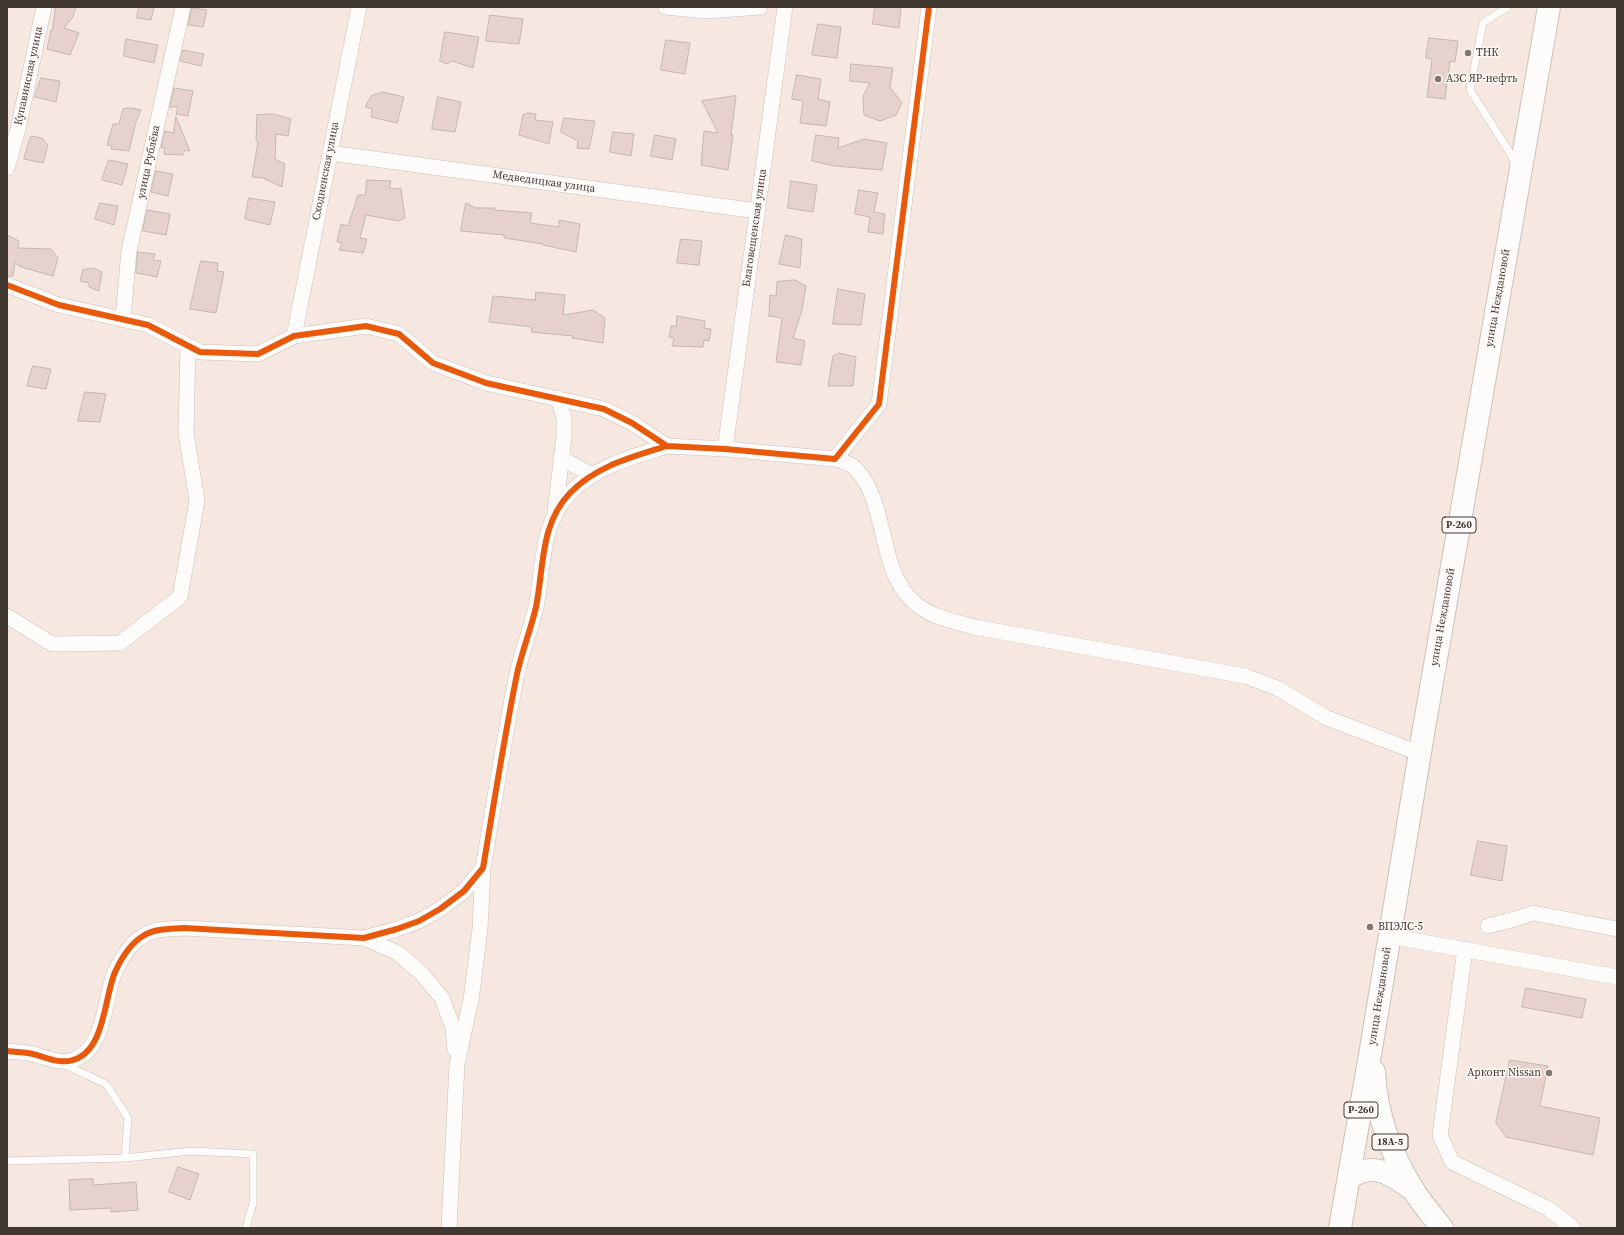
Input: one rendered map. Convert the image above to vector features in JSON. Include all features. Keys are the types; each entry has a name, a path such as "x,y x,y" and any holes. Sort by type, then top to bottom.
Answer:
{"highway":[{"name":"улица Неждановой","path":"1340,1228 1419,754 1549,7"},
{"name":"18А-5","path":"1372,1043 1374,1083 1381,1118 1393,1152 1414,1191 1442,1228"},
{"path":"1349,1178 1357,1172 1365,1170 1382,1171 1390,1174 1414,1191"}],"street":[{"name":"Купавинская улица","path":"7,168 18,130 44,7"},
{"name":"улица Рублёва","path":"122,318 129,251 183,7"},
{"name":"Сходненская улица","path":"294,336 359,7"},
{"path":"665,7 707,11 760,7"},
{"name":"Благовещенская улица","path":"725,449 785,7"},
{"path":"835,458 879,404 929,7"},
{"name":"Медведицкая улица","path":"330,153 757,211"},
{"path":"7,285 59,305 148,325 200,352 258,354 294,336 366,326 386,330 399,334 433,362 486,383 604,409 632,423 667,446"},
{"path":"7,616 52,644 120,643 180,597 197,500 186,433 188,346"},
{"path":"555,513 564,437 564,418 558,398"},
{"path":"457,1064 471,1000 480,929 483,868 517,672 536,607 547,532 555,513 570,493 592,474 620,461 667,446 835,458 854,467 868,486 880,520 890,563 900,585 914,603 936,617 974,627 1245,676 1277,688 1327,718 1419,754"},
{"path":"561,458 592,474"},
{"path":"7,1051 29,1053 55,1060 72,1061 85,1055 94,1044 115,971 130,948 143,936 150,933 158,930 184,928 364,938 397,930 440,910 464,891 483,868"},
{"path":"1488,926 1515,920 1533,913 1617,929"},
{"path":"1389,936 1617,977"},
{"path":"364,938 398,953 421,973 442,998 453,1028 457,1064 449,1228"},
{"path":"1465,949 1440,1136 1452,1162 1549,1210 1573,1228"}],"lane":[{"path":"1508,7 1483,24 1470,90 1510,153 1519,178"},
{"path":"55,1060 106,1084 128,1118 125,1158"},
{"path":"7,1161 125,1158 191,1151 253,1154 253,1203 246,1228"}],"building":[{"path":"56,7 76,7 73,17 64,28 79,33 70,55 47,49"},
{"path":"139,7 154,7 151,20 137,18"},
{"path":"875,7 901,7 899,28 873,24"},
{"path":"192,8 207,10 203,27 188,25"},
{"path":"490,15 523,19 519,44 486,41"},
{"path":"818,24 841,27 837,58 812,55"},
{"path":"445,32 479,37 473,68 452,61 447,64 440,61"},
{"name":"АЗС ЯР-нефть","path":"1429,38 1458,41 1455,62 1450,61 1445,99 1427,97 1432,59 1426,58"},
{"path":"126,39 158,45 154,63 124,56"},
{"path":"666,40 690,43 685,74 661,70"},
{"path":"183,50 204,54 201,66 180,61"},
{"path":"851,64 893,68 890,87 902,103 896,115 880,121 864,115 863,96 870,83 850,81"},
{"path":"797,75 821,79 818,99 830,102 826,126 800,123 803,101 792,99"},
{"path":"41,78 60,81 56,102 35,97"},
{"path":"174,88 193,91 188,116 176,114 178,107 170,107"},
{"path":"383,92 404,97 397,123 371,117 372,109 365,107 371,96"},
{"path":"736,96 731,135 733,135 728,170 701,165 704,131 718,133 702,101"},
{"path":"438,97 461,102 455,132 432,129"},
{"path":"131,108 141,110 136,122 129,151 111,149 112,146 107,145 113,124 119,124 123,109"},
{"path":"528,113 536,114 535,120 553,122 549,144 519,135 523,115"},
{"path":"274,114 291,119 288,136 276,134 275,159 285,164 282,187 263,178 252,177 258,142 256,141 257,115"},
{"path":"176,117 190,151 185,150 183,155 164,154 165,148 161,148 165,131 173,133"},
{"path":"564,118 595,121 589,149 577,148 578,141 561,132"},
{"path":"613,132 634,134 631,156 610,152"},
{"path":"655,135 676,139 672,160 651,156"},
{"path":"816,135 839,138 838,148 864,139 887,143 882,170 835,166 812,161"},
{"path":"31,136 42,138 48,145 43,163 24,159"},
{"path":"109,160 128,164 122,185 102,180"},
{"path":"156,171 173,174 168,196 151,192"},
{"path":"367,180 391,181 389,188 401,189 405,218 399,221 366,215 360,238 367,239 363,253 339,250 342,243 337,242 341,224 348,226 358,195 365,195"},
{"path":"791,181 817,185 813,212 788,208"},
{"path":"859,190 878,193 874,212 885,214 883,234 868,232 870,217 855,214"},
{"path":"249,198 275,202 270,225 245,219"},
{"path":"100,203 118,206 114,225 95,219"},
{"path":"466,203 476,208 495,208 494,210 532,213 530,223 559,227 559,220 580,224 576,252 543,244 504,238 504,235 461,231"},
{"path":"147,210 170,214 166,235 143,231"},
{"path":"7,235 19,241 18,248 51,249 58,258 53,276 21,267 15,263 13,276 7,276"},
{"path":"786,235 802,239 800,268 779,264"},
{"path":"681,239 702,241 699,265 677,263"},
{"path":"138,252 155,254 153,260 161,261 157,277 136,273"},
{"path":"201,261 218,263 217,271 224,272 216,313 190,309"},
{"path":"93,268 102,272 99,291 89,287 89,283 80,281 83,270"},
{"path":"795,280 806,286 802,310 793,338 805,341 801,365 776,362 782,318 769,316 770,295 776,296 777,282"},
{"path":"838,289 865,294 861,325 833,324"},
{"path":"536,292 565,295 563,315 593,310 605,318 603,343 572,338 573,336 531,332 532,327 489,322 493,296 535,300"},
{"path":"677,316 705,321 704,328 711,329 709,341 704,340 703,347 672,346 674,338 669,337 671,326 676,326"},
{"path":"839,353 856,357 853,386 828,386 833,356"},
{"path":"33,366 51,369 46,389 27,386"},
{"path":"85,392 106,394 100,422 78,421"},
{"path":"1478,841 1507,846 1502,881 1471,875"},
{"path":"1526,988 1586,999 1582,1018 1522,1007"},
{"path":"1510,1060 1548,1066 1540,1106 1600,1118 1593,1155 1506,1137 1496,1123"},
{"path":"178,1167 199,1174 190,1200 169,1192"},
{"path":"93,1179 93,1185 136,1182 138,1210 111,1212 111,1208 70,1210 69,1180"}],"cycle path":[{"path":"7,285 59,305 148,325 200,352 258,354 294,336 366,326 399,334 433,363 486,383 604,409 632,423 667,446 725,449 835,459 879,404 929,7"},
{"path":"7,1051 28,1053 62,1061 73,1060 84,1055 92,1046 97,1035 102,1022 111,983 120,962 134,943 148,933 163,929 184,928 364,938 419,921 440,909 464,891 483,868 503,746 517,674 536,607 542,562 548,532 553,518 560,505 570,493 591,476 615,464 667,446"}],"place":[{"name":"ТНК","path":"1468,53"},
{"name":"АЗС ЯР-нефть","path":"1438,79"},
{"name":"ВПЭЛС-5","path":"1370,927"},
{"name":"Арконт Nissan","path":"1549,1073"}]}
